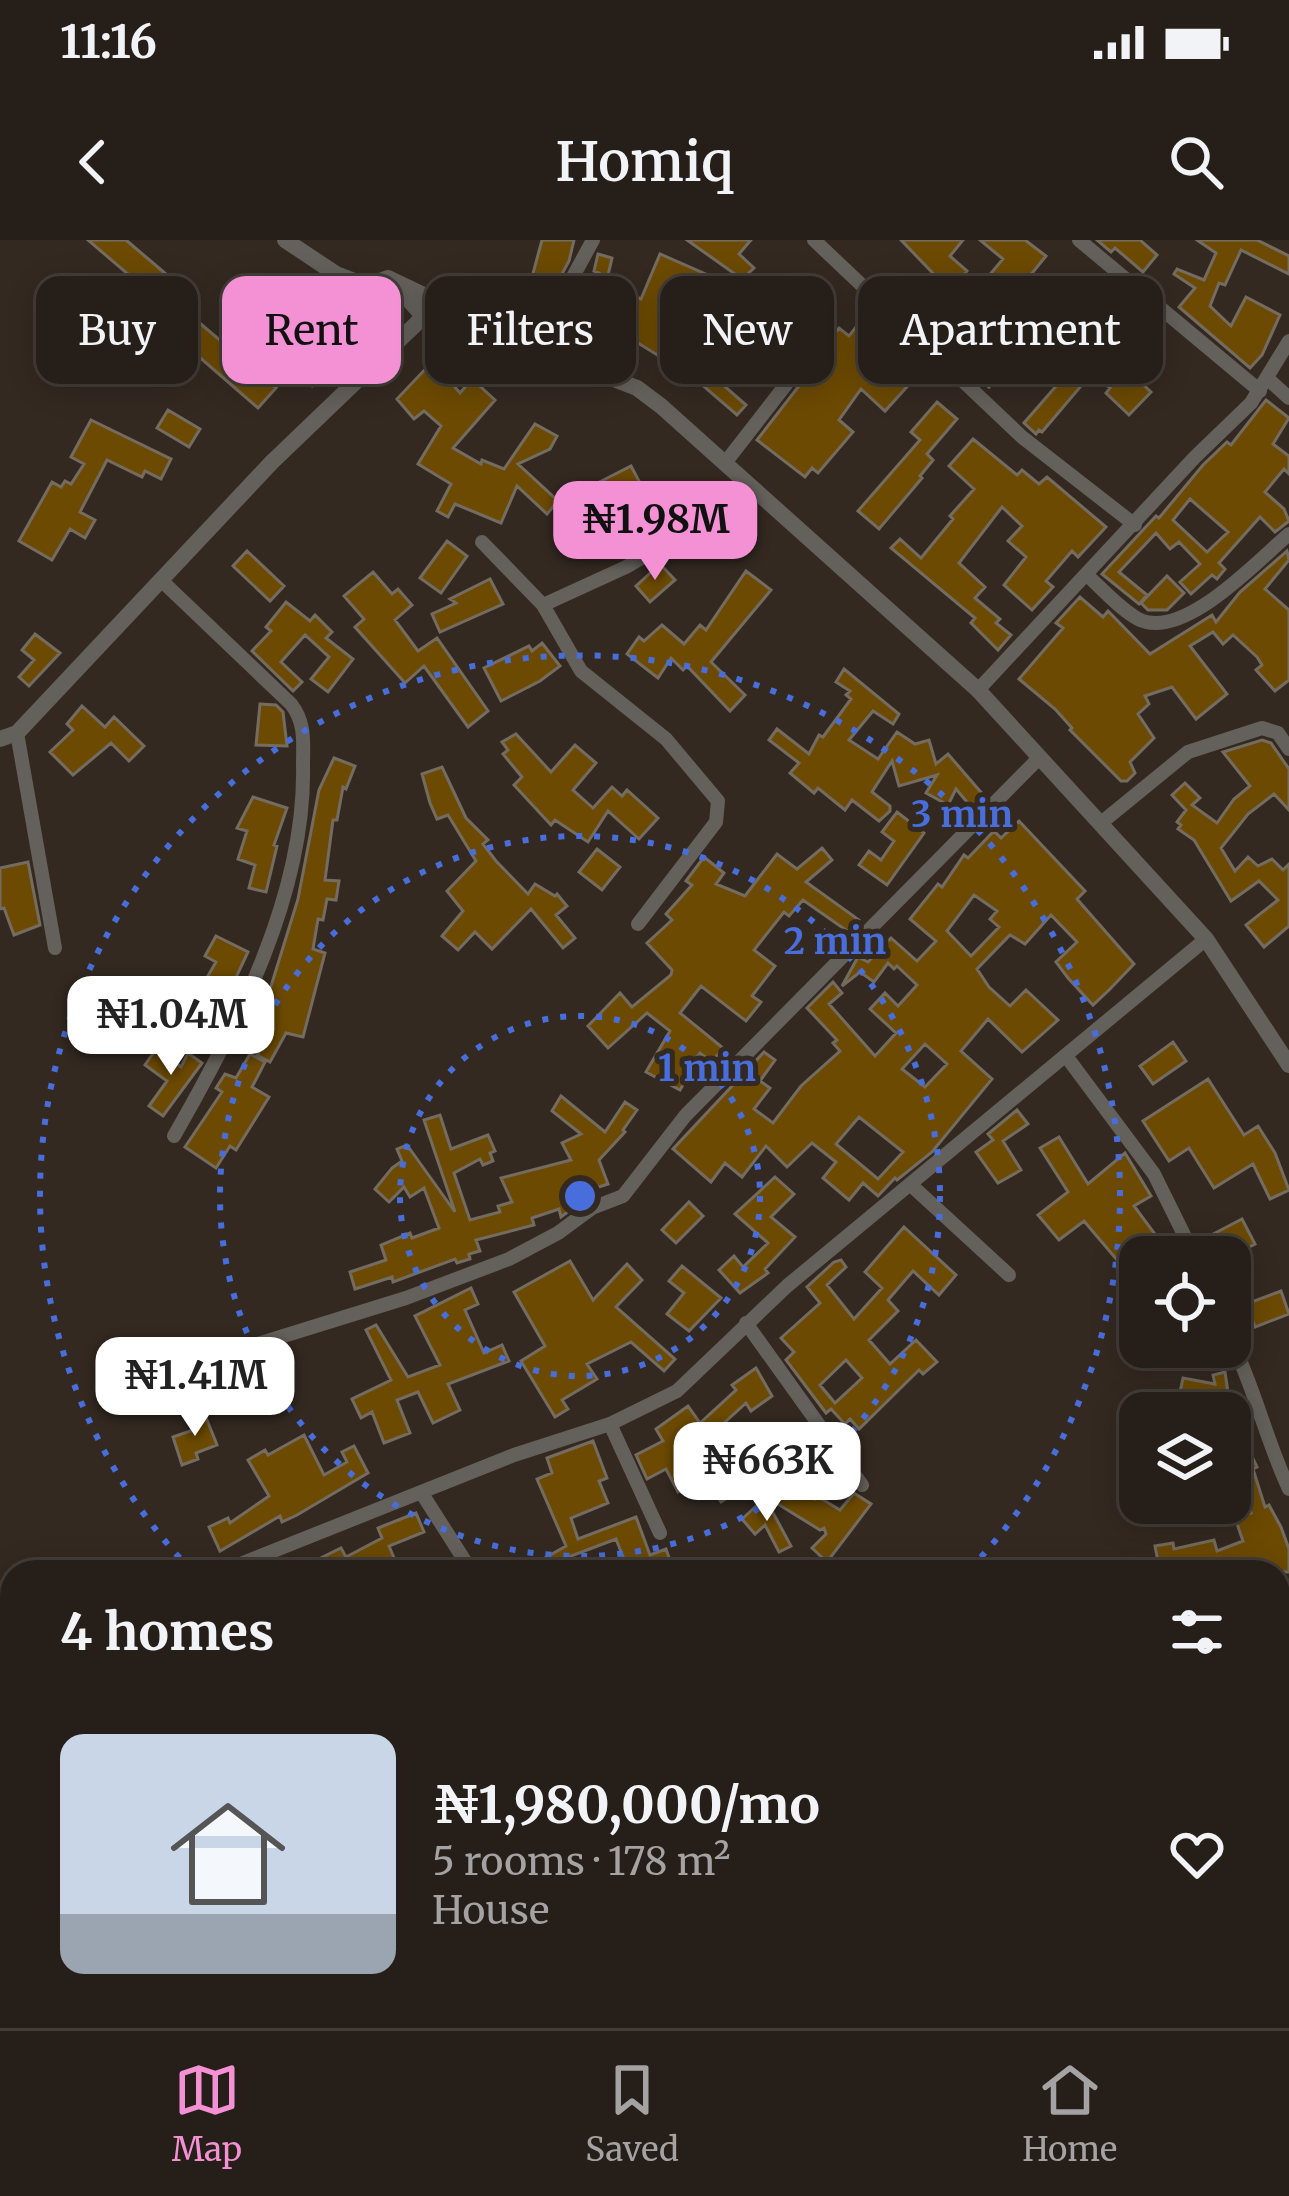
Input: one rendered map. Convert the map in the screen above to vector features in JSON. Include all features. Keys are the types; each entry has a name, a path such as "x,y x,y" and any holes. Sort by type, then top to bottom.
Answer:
{"street":[{"path":"285,240 341,276"},
{"path":"573,276 593,240"},
{"path":"814,240 1022,437 1135,525"},
{"path":"1079,240 1264,385 1289,398"},
{"path":"401,292 423,316 401,339"},
{"path":"978,690 1264,385 1289,341"},
{"path":"55,948 8,736 163,582 272,462 356,384"},
{"path":"627,384 725,463 978,690 1205,939 1289,1065"},
{"path":"725,463 786,384"},
{"path":"542,605 626,567 757,491"},
{"path":"1087,575 1138,619 1160,625 1199,610 1289,533"},
{"path":"482,542 542,605 581,671 665,739 718,801 716,822 638,924"},
{"path":"163,582 291,704 303,722 304,796 278,919 225,1048 174,1136"},
{"path":"1101,823 1188,752 1262,728 1278,733 1289,748"},
{"path":"209,1359 406,1298 509,1258 558,1233 592,1208 622,1196 685,1116 1039,758"},
{"path":"273,1560 421,1492 610,1424 677,1391 746,1324 1205,939"},
{"path":"1066,1056 1154,1174 1185,1236"},
{"path":"911,1185 1009,1275"},
{"path":"746,1324 862,1485"},
{"path":"1244,1368 1270,1450 1289,1489"},
{"path":"610,1424 660,1533"},
{"path":"421,1492 464,1560"}],"building":[{"path":"88,240 126,240 166,274 130,276"},
{"path":"542,240 574,240 561,276 532,276"},
{"path":"687,240 751,240 739,254 754,268 738,276"},
{"path":"901,240 963,240 950,256 967,271 963,276 936,276"},
{"path":"980,240 1025,240 1046,256 1030,276 989,276 1003,259"},
{"path":"1097,240 1140,240 1157,255 1143,272 1115,248 1111,252"},
{"path":"1197,240 1257,240 1289,256 1289,274 1241,250 1210,306 1231,326 1246,297 1280,315 1262,355 1250,368 1179,307 1195,288 1174,274 1177,269 1204,280 1216,253"},
{"path":"598,254 612,258 608,276 594,271"},
{"path":"660,254 710,276 660,276 660,357 638,343 636,297 641,299"},
{"path":"198,322 222,342 222,377 198,356"},
{"path":"856,327 858,384 909,384 885,411 861,389 839,420 853,432 818,473 812,468 805,477 757,440 800,384 834,384 834,334 839,328 849,336"},
{"path":"425,369 425,384 452,384 460,393 468,384 477,384 495,400 453,448 481,464 482,460 504,469 535,424 557,436 550,449 518,464 558,501 547,514 517,486 501,523 455,504 448,517 437,511 451,484 418,464 441,426 424,411 414,419 397,399"},
{"path":"230,384 276,388 258,408"},
{"path":"701,384 722,384 746,405 737,415"},
{"path":"1058,384 1083,384 1042,432 1036,434 1024,423"},
{"path":"1105,384 1142,384 1151,392 1129,415 1106,393 1110,388"},
{"path":"1266,400 1289,418 1273,444 1289,456 1289,474 1284,469 1265,492 1284,509 1289,521 1275,532 1260,517 1219,563 1225,569 1217,579 1212,575 1191,594 1180,582 1200,564 1179,542 1170,549 1156,533 1119,572 1147,595 1139,604 1102,574 1159,518 1203,465 1227,442 1231,445","holes":["1190,499 1228,532 1207,552 1173,520"]},
{"path":"937,402 957,419 927,454 933,460 922,478 879,529 858,511 920,440 911,432"},
{"path":"168,410 200,429 189,447 157,428"},
{"path":"91,420 171,459 161,479 145,471 142,477 107,460 80,512 95,520 85,538 70,529 52,560 19,541 52,482 61,487 65,481 71,484 84,464 71,457"},
{"path":"973,439 1017,475 1022,470 1039,484 1047,477 1106,527 1078,557 1072,551 1046,581 1053,587 1032,610 1004,585 1026,557 1008,541 1022,526 1002,507 959,563 985,587 975,598 1011,635 998,650 971,623 975,618 891,548 900,539 921,558 953,519 950,516 974,489 949,466"},
{"path":"631,466 650,502 667,488 690,517 675,526 670,520 603,555 570,497"},
{"path":"447,541 467,556 441,593 420,578"},
{"path":"247,551 284,586 270,601 233,566"},
{"path":"1287,551 1289,560 1265,589 1289,610 1289,680 1275,691 1256,670 1262,665 1257,657 1233,635 1223,644 1213,632 1190,646 1227,694 1196,719 1172,687 1145,696 1149,704 1138,714 1154,738 1130,762 1135,773 1127,781 1121,781 1055,709 1019,679 1063,628 1056,623 1080,597 1103,617 1108,611 1150,654 1212,615 1216,622 1240,592"},
{"path":"660,564 675,580 650,602 636,586"},
{"path":"746,571 771,590 711,662 745,695 730,711 687,666 683,670 671,658 658,678 627,654 639,637 644,641 662,625 684,644 700,625 706,630"},
{"path":"373,572 392,594 398,589 412,605 395,620 418,651 437,638 488,711 468,727 424,666 405,683 355,627 364,619 344,596"},
{"path":"1167,576 1184,593 1167,610 1148,610 1141,603"},
{"path":"490,579 503,604 440,632 432,614"},
{"path":"286,602 310,621 315,615 332,632 326,638 353,659 328,692 311,679 329,657 305,635 281,662 302,682 293,691 252,651 271,631 266,627"},
{"path":"35,634 60,653 29,686 19,677 34,660 22,650"},
{"path":"542,643 560,666 501,701 484,668"},
{"path":"844,669 899,714 893,724 873,711 849,740 878,759 897,732 915,744 929,740 936,764 948,754 985,797 973,809 956,789 948,805 926,793 937,775 899,786 892,761 872,792 890,806 879,821 852,800 845,810 790,773 799,763 769,740 777,729 809,754 851,699 846,695 850,691 836,682"},
{"path":"260,704 276,705 283,712 287,746 256,745"},
{"path":"82,706 105,727 114,717 144,746 129,761 111,743 73,775 50,752 73,730 67,724"},
{"path":"516,734 551,772 575,745 596,763 573,790 593,808 612,787 622,796 627,790 658,818 639,839 608,811 588,842 555,820 551,825 514,785 522,777 503,754 508,750 502,742"},
{"path":"1262,740 1271,743 1289,769 1289,810 1274,794 1248,814 1221,848 1235,871 1248,857 1258,866 1272,859 1283,870 1289,864 1289,926 1264,947 1246,925 1278,900 1259,881 1231,901 1194,840 1178,829 1177,822 1186,810 1172,795 1185,783 1200,798 1192,805 1217,823 1250,786 1223,752"},
{"path":"334,758 355,766 346,789 343,787 337,820 333,820 325,880 339,881 336,900 327,899 323,920 318,919 313,949 325,953 303,1037 286,1033 270,1062 257,1055 272,1029 259,1025 298,899 319,790"},
{"path":"442,767 466,818 488,840 483,844 496,861 528,894 535,884 557,894 567,906 556,915 575,938 563,948 531,909 492,949 475,932 458,950 442,936 463,911 447,891 476,861 448,815 437,819 430,803 422,774"},
{"path":"253,797 287,808 274,845 266,892 249,888 255,865 238,859 247,831 237,828"},
{"path":"897,812 924,833 887,885 859,865 869,851 881,860 894,841 882,832"},
{"path":"1019,821 1085,891 1077,899 1134,964 1110,989 1093,1005 1068,978 1056,962 1077,942 1051,915 1025,944 1010,935 977,969 1010,1006 1026,990 1058,1020 1022,1052 988,1019 961,1051 992,1079 932,1152 878,1196 863,1183 849,1200 823,1178 836,1162 812,1143 787,1167 766,1146 742,1177 725,1163 711,1182 673,1149 764,1052 775,1060 760,1081 770,1088 754,1109 773,1123 801,1086 840,1051 833,1043 837,1040 807,1008 833,982 842,993 829,1004 875,1056 896,1033 870,1009 885,993 898,1006 917,985 888,963 874,982 860,972 842,986 858,957 868,962 891,938 917,961 936,941 910,919 938,884 942,887 964,855 968,858 994,831 1001,838","holes":["974,895 997,911 990,919 999,927 971,956 947,931","925,1044 947,1064 925,1087 902,1069","859,1117 903,1152 878,1179 836,1144"]},
{"path":"822,848 832,860 806,882 859,920 850,933 803,900 789,916 784,912 754,950 775,966 752,996 761,1002 746,1021 701,986 680,1013 723,1048 712,1062 700,1053 682,1077 686,1080 680,1090 646,1072 670,1031 647,1013 608,1048 588,1026 620,993 632,1007 671,975 672,970 647,943 672,920 666,914 692,885 686,881 704,857 724,873 716,884 745,896 777,854 797,869"},
{"path":"597,849 620,867 602,890 579,872"},
{"path":"28,862 40,925 14,935 4,908 0,909 0,868"},
{"path":"216,936 248,952 209,1035 181,1022 216,962 205,956"},
{"path":"1173,1042 1186,1061 1153,1084 1140,1066"},
{"path":"156,1049 181,1067 188,1053 202,1063 163,1116 149,1106 167,1081 145,1065"},
{"path":"250,1054 265,1062 252,1087 269,1097 236,1150 230,1146 216,1168 185,1147 222,1092 216,1088 225,1074 236,1078"},
{"path":"1208,1079 1244,1135 1258,1126 1289,1190 1270,1199 1253,1164 1214,1188 1189,1148 1169,1161 1143,1121"},
{"path":"561,1096 605,1132 625,1102 637,1110 625,1132 599,1160 608,1184 574,1195 577,1205 561,1217 559,1209 532,1218 534,1225 476,1240 480,1251 469,1254 470,1259 457,1263 455,1259 393,1282 392,1277 355,1289 350,1272 386,1260 381,1245 439,1228 424,1188 410,1197 404,1187 389,1202 375,1189 402,1161 397,1149 407,1145 455,1212 424,1120 440,1115 451,1149 488,1135 495,1151 490,1153 493,1161 483,1165 480,1159 454,1173 470,1220 500,1212 498,1206 512,1202 501,1178 571,1160 562,1143 581,1134 552,1111"},
{"path":"1017,1110 1028,1124 1003,1141 1021,1170 998,1183 976,1152 993,1140 988,1134"},
{"path":"1059,1137 1088,1184 1125,1153 1151,1196 1134,1206 1156,1236 1119,1236 1119,1262 1084,1221 1059,1240 1038,1215 1068,1192 1040,1148"},
{"path":"775,1177 794,1194 771,1217 795,1237 765,1269 768,1273 740,1293 719,1270 734,1256 743,1267 768,1243 735,1214"},
{"path":"689,1202 703,1216 676,1243 662,1230"},
{"path":"1242,1219 1251,1236 1210,1236"},
{"path":"904,1227 956,1275 939,1295 913,1271 888,1300 898,1311 869,1340 890,1364 916,1340 937,1362 923,1374 919,1370 859,1429 850,1419 845,1424 831,1409 826,1413 786,1360 794,1352 781,1338 820,1303 807,1287 841,1260 846,1267 827,1285 854,1319 882,1288 865,1272","holes":["846,1360 862,1378 835,1403 820,1385"]},
{"path":"570,1261 593,1300 627,1264 642,1280 616,1307 675,1359 664,1371 631,1342 587,1364 597,1379 562,1400 568,1409 555,1417 521,1361 545,1346 514,1292"},
{"path":"682,1266 721,1298 689,1331 667,1314 684,1293 669,1281"},
{"path":"471,1288 478,1304 465,1310 484,1353 502,1345 509,1361 448,1384 460,1410 433,1423 418,1392 397,1400 410,1433 384,1443 372,1412 361,1418 352,1399 391,1380 366,1330 376,1325 408,1377 440,1365 415,1316"},
{"path":"1281,1291 1289,1314 1255,1327 1251,1302"},
{"path":"756,1368 772,1396 751,1411 746,1403 724,1423 736,1444 692,1469 699,1481 678,1492 666,1469 647,1479 636,1455 663,1441 656,1429 688,1406 700,1423 736,1390 732,1385"},
{"path":"1225,1372 1228,1392 1180,1392 1183,1378 1215,1384 1213,1375"},
{"path":"203,1410 217,1445 182,1465 173,1437 196,1429 191,1415"},
{"path":"304,1435 324,1475 347,1462 342,1452 354,1446 368,1473 297,1515 282,1522 280,1516 220,1551 209,1527 228,1518 230,1523 269,1496 248,1460"},
{"path":"593,1441 607,1478 599,1481 608,1503 571,1518 578,1539 636,1517 650,1555 666,1549 670,1560 624,1560 616,1539 564,1560 541,1560 566,1546 537,1479 552,1473 547,1458"},
{"path":"1251,1454 1265,1507 1269,1505 1281,1527 1289,1560 1158,1560 1155,1546 1173,1543 1174,1549 1214,1540 1217,1551 1243,1541 1237,1524 1251,1524"},
{"path":"753,1460 774,1492 791,1476 815,1499 840,1510 854,1493 871,1504 825,1560 812,1548 826,1534 824,1528 820,1530 747,1485 721,1502 711,1487"},
{"path":"765,1498 791,1546 779,1552 765,1525 755,1534 742,1519"},
{"path":"416,1513 424,1532 389,1546 395,1560 321,1558 341,1548 346,1557 382,1538 378,1528"}]}
